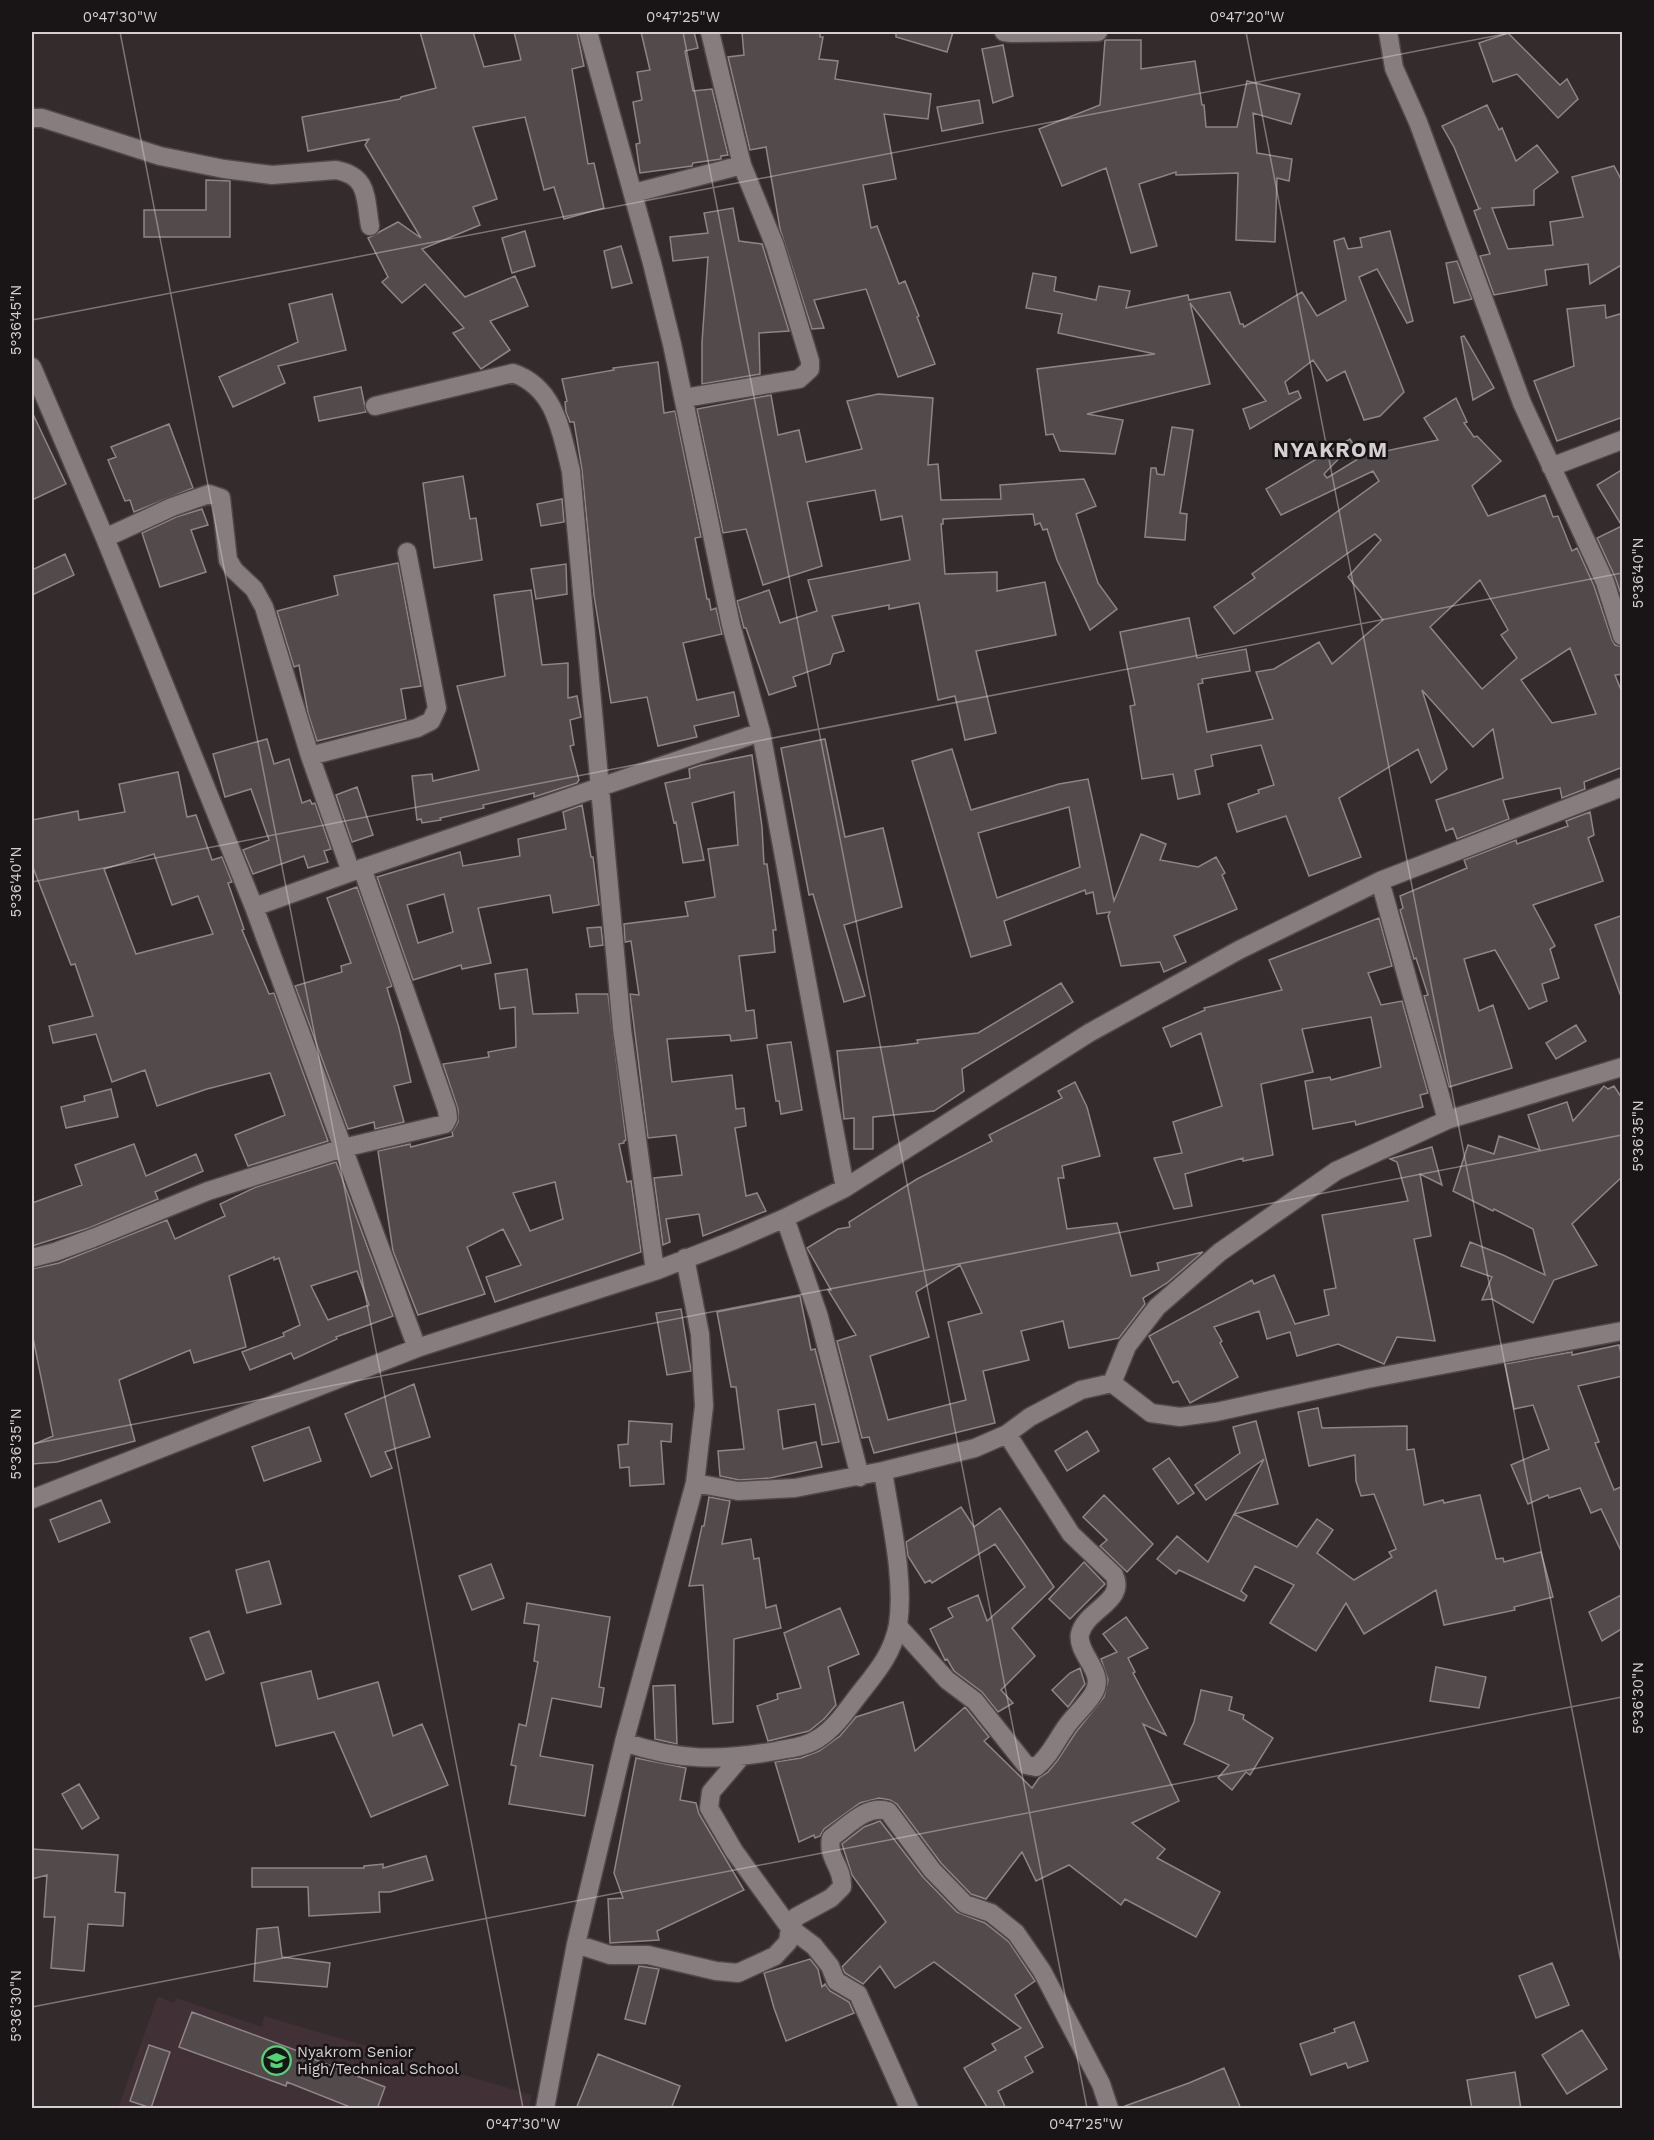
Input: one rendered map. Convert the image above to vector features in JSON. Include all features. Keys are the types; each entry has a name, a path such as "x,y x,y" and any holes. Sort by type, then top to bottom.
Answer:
{"street":[{"path":"588,32 634,194 672,344 731,625 761,732 845,1188"},
{"path":"684,398 799,379 810,369 810,361 775,246 742,165 710,32"},
{"path":"1004,32 1098,32"},
{"path":"1388,32 1394,68 1418,122 1522,403 1605,582 1623,636"},
{"path":"32,118 42,118 160,156 224,169 272,175 336,170 346,172 358,178 364,189 369,226"},
{"path":"634,194 742,165"},
{"path":"32,367 105,538 254,907 417,1348"},
{"path":"375,406 513,373 529,379 556,412 571,471 622,1029 655,1271"},
{"path":"1551,468 1623,440"},
{"path":"32,1258 93,1238 208,1191 343,1148 446,1124 448,1118 447,1110 356,870 310,756 264,607 254,589 234,570 228,560 221,498 209,494 172,507 105,538"},
{"path":"310,756 417,728 431,721 437,708 407,552"},
{"path":"254,907 761,732"},
{"path":"32,1500 417,1348 655,1271 785,1218 845,1188 1089,1033 1239,950 1380,881 1623,787"},
{"path":"1380,881 1448,1120"},
{"path":"1112,1383 1127,1346 1157,1307 1220,1252 1336,1171 1448,1120 1623,1066"},
{"path":"785,1218 819,1317 860,1477"},
{"path":"545,2109 576,1944 624,1742 695,1483 704,1406 700,1334 685,1258"},
{"path":"1112,1383 1151,1413 1180,1416 1216,1412 1367,1379 1623,1331"},
{"path":"695,1483 738,1491 795,1488 883,1472 975,1448 1007,1434 1030,1417 1081,1390 1112,1383"},
{"path":"897,1626 947,1680 975,1701 1026,1765 1036,1767 1044,1761 1064,1729 1093,1694 1097,1686 1096,1676 1080,1642 1080,1634 1085,1622 1118,1591 1118,1583 1114,1575 1071,1534 1007,1434"},
{"path":"624,1742 654,1752 699,1759 741,1757 799,1747 818,1740 834,1726 887,1658 897,1626 900,1586 883,1472"},
{"path":"741,1757 711,1792 709,1808 734,1851 789,1928 814,1946 830,1966 836,1981 858,1994 909,2109"},
{"path":"576,1944 610,1955 648,1955 716,1971 738,1973 775,1956 788,1942 789,1928 796,1917 831,1898 842,1887 842,1876 829,1849 831,1838 870,1810 879,1808 888,1811 932,1870 965,1904 991,1913 1016,1933 1042,1971 1101,2084 1109,2109"}],"shaded area":[{"name":"Nyakrom Senior High/Technical School","path":"158,1996 173,2003 176,1998 262,2027 264,2016 532,2095 529,2108 118,2108"}],"building":[{"path":"420,32 473,32 484,67 521,60 514,32 577,32 584,66 572,69 588,164 594,163 604,208 564,219 554,187 544,190 525,117 473,127 497,199 473,207 480,225 422,249 465,297 515,276 528,306 490,321 510,350 481,369 453,333 464,328 425,284 402,303 382,282 388,277 368,238 398,222 421,238 365,145 369,139 308,151 302,117 400,99 436,88"},
{"path":"641,32 694,32 698,48 685,51 693,91 712,89 728,155 721,156 721,159 693,163 692,166 640,173 636,144 640,143 633,102 642,100 637,72 650,70"},
{"path":"742,32 820,32 820,37 823,37 819,59 838,61 835,79 931,94 928,119 884,114 896,179 863,185 871,228 877,226 899,284 905,281 935,364 898,377 866,289 814,300 824,328 812,329 780,229 766,147 750,150 728,57 744,55"},
{"path":"896,32 953,32 947,52 896,37"},
{"path":"1508,33 1560,85 1567,79 1578,99 1558,118 1517,74 1493,82 1479,43"},
{"path":"1105,40 1141,40 1141,69 1195,61 1206,127 1237,127 1247,81 1300,94 1291,124 1253,113 1257,153 1292,159 1289,181 1277,178 1275,242 1236,240 1238,173 1176,175 1176,172 1139,184 1157,246 1131,253 1106,168 1062,186 1039,129 1100,105"},
{"path":"1003,45 1013,96 993,103 982,49"},
{"path":"979,100 983,123 942,131 937,107"},
{"path":"1487,105 1499,130 1502,128 1516,161 1537,145 1558,172 1534,190 1534,205 1492,208 1508,249 1553,245 1550,222 1583,217 1572,177 1614,166 1623,183 1623,264 1590,284 1588,264 1545,270 1547,285 1494,295 1480,256 1490,254 1474,211 1479,209 1454,147 1442,126"},
{"path":"206,180 230,181 230,237 144,237 144,210 206,210"},
{"path":"733,208 739,241 762,244 789,331 759,333 760,374 702,384 702,342 708,257 673,261 670,237 708,233 704,213"},
{"path":"525,231 535,266 512,273 502,238"},
{"path":"1390,231 1413,321 1407,323 1377,269 1359,277 1404,392 1380,416 1364,420 1345,371 1327,381 1313,360 1285,382 1289,394 1298,391 1301,398 1250,429 1243,409 1266,401 1190,303 1210,384 1087,414 1123,420 1115,454 1060,451 1053,434 1046,435 1037,369 1155,354 1058,333 1062,314 1026,308 1033,273 1056,277 1054,291 1096,300 1099,286 1130,291 1126,308 1188,295 1189,300 1230,292 1240,324 1244,327 1302,292 1317,316 1346,300 1334,241 1344,238 1348,249 1362,247 1360,238"},
{"path":"621,246 632,283 612,288 604,251"},
{"path":"1457,261 1472,299 1454,303 1446,263"},
{"path":"332,294 346,350 278,366 285,383 233,407 219,377 298,342 289,304"},
{"path":"1605,305 1606,318 1623,313 1623,417 1557,441 1534,381 1574,366 1567,309"},
{"path":"1464,336 1494,388 1473,400 1461,337"},
{"path":"658,362 664,413 675,411 701,537 695,538 707,599 709,599 711,610 716,608 722,634 683,643 697,700 734,692 739,716 694,726 697,737 658,746 647,697 611,703 594,595 582,470 574,422 570,422 566,412 565,402 567,401 562,379 614,370 613,368"},
{"path":"361,387 366,412 319,421 314,397"},
{"path":"878,394 933,398 928,465 938,464 941,500 1001,499 1000,485 1084,479 1096,506 1076,514 1098,583 1117,609 1090,630 1057,560 1047,529 1043,530 1040,523 1035,525 1033,514 943,519 943,524 941,524 945,574 997,572 997,591 1045,582 1056,635 976,651 996,733 965,740 955,696 938,700 919,603 889,609 889,605 832,616 844,651 833,654 830,664 793,677 796,686 769,695 746,628 744,628 737,601 769,590 780,623 817,611 808,580 910,560 902,516 881,520 875,490 807,502 822,566 763,585 746,529 723,533 697,409 771,395 778,435 799,430 806,462 862,449 847,401"},
{"path":"1456,398 1467,422 1464,423 1474,437 1477,436 1501,461 1472,486 1488,516 1545,495 1553,517 1558,516 1572,551 1577,548 1594,586 1612,640 1615,645 1623,647 1623,674 1615,675 1623,695 1623,767 1584,782 1585,789 1562,798 1560,788 1503,800 1509,819 1457,839 1453,828 1446,831 1436,800 1503,778 1493,729 1473,747 1422,690 1447,769 1431,783 1418,749 1339,798 1361,857 1309,876 1286,816 1237,832 1228,804 1274,785 1261,745 1211,755 1213,766 1195,770 1200,794 1178,799 1173,774 1142,779 1130,706 1135,705 1120,632 1189,618 1197,658 1246,649 1250,671 1202,679 1203,683 1198,684 1207,732 1273,719 1256,672 1274,669 1319,642 1332,664 1383,620 1348,577 1381,540 1375,534 1234,634 1214,607 1255,578 1252,574 1379,481 1373,471 1281,515 1266,489 1350,439 1353,444 1324,474 1327,478 1379,446 1381,452 1438,440 1424,418","holes":["1480,580 1508,630 1501,635 1517,658 1482,689 1430,627","1570,648 1596,714 1552,723 1521,680"]},
{"path":"32,412 66,484 32,500"},
{"path":"169,424 193,488 134,512 130,500 125,501 108,460 116,457 111,447"},
{"path":"1172,427 1193,430 1180,513 1187,514 1185,540 1145,537 1151,468 1156,468 1157,474 1164,475"},
{"path":"1623,469 1623,600 1597,538 1622,526 1597,485"},
{"path":"463,476 470,519 476,518 482,560 434,568 423,483"},
{"path":"562,499 564,522 541,526 537,504"},
{"path":"202,509 208,525 191,530 206,572 160,587 142,533 176,517"},
{"path":"65,554 74,575 32,595 32,570"},
{"path":"398,563 421,686 401,689 406,719 317,741 308,713 299,665 294,667 277,611 338,595 334,576"},
{"path":"566,564 567,594 536,599 531,569"},
{"path":"531,590 542,665 568,663 568,698 577,696 581,717 570,720 574,745 570,746 579,780 577,783 534,797 534,793 483,805 484,808 440,818 441,820 422,823 421,819 417,820 412,776 432,774 433,781 479,770 457,686 505,676 494,595"},
{"path":"267,739 274,764 289,759 302,803 310,800 312,804 315,803 331,849 324,851 328,862 308,868 304,856 253,874 243,850 269,840 251,789 225,797 213,754"},
{"path":"825,739 845,837 883,828 902,907 844,925 865,996 844,1002 813,894 809,895 781,748"},
{"path":"952,749 971,810 1059,784 1088,779 1114,901 1141,834 1166,844 1160,860 1198,867 1216,857 1225,873 1222,875 1237,909 1174,936 1186,962 1164,972 1160,962 1121,966 1108,916 1110,912 1097,914 1093,892 1086,894 1085,890 1004,921 1011,945 971,957 912,761","holes":["1069,807 1080,867 997,898 978,833"]},
{"path":"752,755 762,827 764,864 767,864 776,930 773,930 775,952 739,956 746,1011 754,1010 757,1038 731,1041 730,1035 667,1039 672,1082 732,1075 736,1109 744,1108 746,1126 735,1128 746,1196 757,1193 766,1211 703,1236 699,1214 666,1219 670,1242 663,1245 654,1178 682,1175 676,1135 648,1138 630,994 639,995 631,941 625,942 624,924 688,916 685,902 715,897 708,849 738,845 734,792 692,803 704,860 683,863 676,822 674,823 665,783 690,778 689,769 701,765"},
{"path":"178,772 187,817 196,815 212,860 222,857 232,882 228,883 244,929 242,930 269,994 274,993 328,1141 248,1166 235,1135 285,1115 270,1073 207,1089 157,1106 145,1070 112,1082 96,1034 53,1043 49,1026 93,1016 75,964 71,965 32,865 32,820 78,811 79,820 125,812 119,784","holes":["154,854 172,905 198,896 213,934 136,954 104,869"]},
{"path":"357,787 373,835 352,842 336,795"},
{"path":"582,805 591,857 593,857 599,905 553,913 550,895 478,908 491,963 462,969 461,965 413,980 377,877 460,852 463,866 520,856 518,839 566,829 563,812","holes":["444,894 453,932 418,943 407,905"]},
{"path":"1590,812 1594,835 1588,838 1603,881 1533,905 1555,946 1550,949 1559,978 1542,984 1547,1001 1529,1009 1495,950 1464,959 1479,1011 1493,1005 1512,1068 1449,1087 1424,996 1428,995 1416,958 1414,959 1400,910 1403,908 1400,896 1467,868 1464,860 1516,840 1517,844 1568,826 1566,821"},
{"path":"357,887 392,986 387,988 411,1082 394,1086 404,1122 375,1129 374,1122 348,1129 295,986 342,972 341,966 351,963 327,898"},
{"path":"1623,915 1623,993 1620,994 1595,925"},
{"path":"1379,918 1392,966 1368,973 1381,1005 1402,1001 1428,1093 1420,1095 1423,1107 1356,1125 1355,1121 1313,1129 1305,1081 1330,1077 1331,1080 1381,1067 1371,1017 1302,1029 1313,1072 1261,1084 1273,1155 1243,1161 1243,1158 1185,1174 1192,1206 1174,1209 1154,1158 1182,1153 1173,1122 1222,1106 1201,1033 1171,1047 1163,1028 1205,1010 1204,1008 1282,990 1269,960"},
{"path":"601,927 603,945 590,947 587,928"},
{"path":"527,969 533,1014 578,1013 576,994 608,994 626,1140 619,1144 627,1182 631,1181 641,1252 495,1302 486,1277 521,1265 503,1229 467,1247 485,1294 418,1315 393,1251 378,1151 410,1144 411,1147 453,1136 452,1132 458,1122 458,1109 443,1064 489,1057 488,1052 516,1047 515,1007 500,1009 495,974","holes":["555,1182 563,1219 530,1231 513,1193"]},
{"path":"1061,983 1073,1002 962,1069 964,1091 934,1111 873,1117 873,1149 854,1149 854,1118 844,1119 837,1051 918,1043 917,1040 978,1033"},
{"path":"1576,1025 1586,1041 1556,1059 1546,1043"},
{"path":"791,1042 802,1110 781,1114 779,1101 776,1101 767,1045"},
{"path":"1075,1082 1087,1107 1100,1156 1062,1166 1064,1178 1058,1178 1067,1229 1117,1223 1131,1276 1159,1270 1157,1263 1203,1252 1167,1283 1143,1298 1145,1304 1119,1338 1069,1348 1063,1321 1021,1331 1029,1360 983,1371 995,1423 874,1453 869,1437 862,1438 837,1341 856,1335 828,1290 831,1290 807,1248 838,1229 850,1227 849,1222 917,1179 992,1141 989,1135 1062,1098 1058,1091","holes":["960,1265 982,1313 948,1322 966,1400 888,1420 870,1356 929,1337 916,1292"]},
{"path":"1604,1086 1608,1089 1614,1086 1623,1100 1623,1176 1572,1224 1597,1265 1554,1280 1533,1323 1492,1299 1482,1300 1492,1277 1461,1266 1470,1242 1545,1275 1533,1229 1453,1191 1468,1145 1494,1154 1499,1136 1540,1150 1528,1115 1567,1102 1573,1121"},
{"path":"111,1089 118,1117 66,1128 61,1107 85,1101 84,1096"},
{"path":"134,1144 146,1176 196,1154 203,1171 155,1192 158,1199 89,1228 32,1246 32,1203 82,1185 75,1165"},
{"path":"1432,1147 1442,1185 1420,1174 1431,1236 1414,1239 1435,1341 1397,1337 1384,1364 1338,1344 1297,1356 1290,1332 1267,1339 1259,1311 1214,1327 1238,1377 1190,1403 1178,1381 1173,1383 1149,1336 1252,1280 1254,1284 1274,1275 1295,1324 1329,1315 1324,1290 1336,1288 1322,1215 1408,1201 1397,1162 1390,1159"},
{"path":"336,1162 393,1316 336,1337 337,1339 294,1359 291,1353 250,1370 242,1352 284,1336 283,1333 300,1325 279,1258 274,1260 274,1257 229,1276 246,1347 194,1363 190,1350 119,1380 135,1441 57,1462 32,1464 32,1445 53,1436 32,1333 32,1269 59,1263 167,1220 175,1239 225,1216 220,1204 256,1187","holes":["357,1271 369,1305 328,1320 311,1286"]},
{"path":"800,1296 811,1350 815,1349 839,1442 822,1445 815,1404 778,1410 783,1449 816,1442 822,1467 770,1478 739,1480 720,1476 718,1451 744,1449 736,1387 731,1387 717,1312"},
{"path":"681,1309 691,1371 667,1375 656,1313"},
{"path":"1619,1345 1623,1361 1623,1376 1578,1386 1599,1442 1595,1443 1614,1490 1623,1486 1623,1555 1601,1509 1591,1513 1580,1488 1549,1498 1548,1495 1528,1504 1511,1465 1549,1449 1533,1405 1514,1409 1505,1364 1572,1352 1572,1355"},
{"path":"414,1384 430,1437 385,1452 392,1468 371,1477 345,1414"},
{"path":"1318,1408 1322,1428 1407,1426 1407,1450 1414,1449 1424,1505 1480,1495 1496,1559 1503,1558 1504,1562 1541,1552 1553,1597 1514,1607 1515,1610 1444,1625 1436,1590 1364,1634 1346,1603 1316,1651 1270,1623 1294,1585 1255,1566 1241,1591 1247,1596 1244,1601 1179,1570 1176,1574 1157,1559 1177,1536 1208,1562 1234,1514 1297,1547 1317,1519 1333,1530 1317,1553 1354,1580 1392,1557 1389,1552 1396,1549 1374,1494 1361,1496 1356,1481 1355,1455 1309,1466 1298,1412"},
{"path":"629,1421 672,1424 671,1442 661,1441 664,1484 630,1486 629,1467 620,1468 618,1445 628,1444"},
{"path":"1256,1421 1278,1504 1234,1514 1264,1459 1206,1500 1195,1485 1240,1453 1233,1427"},
{"path":"309,1427 321,1461 264,1481 252,1447"},
{"path":"1087,1431 1099,1451 1067,1471 1055,1451"},
{"path":"1169,1458 1194,1493 1178,1504 1153,1469"},
{"path":"1104,1495 1153,1544 1127,1572 1100,1546 1107,1540 1083,1517"},
{"path":"709,1497 730,1501 722,1544 751,1539 754,1559 759,1558 766,1608 776,1605 781,1628 734,1639 733,1722 713,1724 703,1585 689,1586"},
{"path":"101,1500 110,1522 59,1542 50,1520"},
{"path":"961,1507 974,1527 1000,1508 1054,1587 1012,1628 1035,1656 1001,1690 1013,1703 998,1712 982,1692 954,1671 947,1659 945,1660 930,1629 953,1617 948,1608 978,1595 987,1621 1025,1587 995,1544 932,1583 930,1580 925,1583 908,1556 906,1542"},
{"path":"269,1561 281,1604 247,1613 236,1570"},
{"path":"1084,1562 1105,1584 1070,1619 1049,1599"},
{"path":"491,1564 504,1598 472,1610 459,1576"},
{"path":"1623,1594 1623,1628 1602,1641 1589,1612"},
{"path":"527,1603 610,1617 599,1687 604,1688 601,1707 552,1698 540,1756 593,1765 585,1816 509,1804 516,1766 511,1765 519,1724 526,1726 538,1662 534,1661 539,1625 524,1623"},
{"path":"840,1608 859,1654 828,1667 836,1705 809,1731 768,1741 757,1706 778,1699 777,1694 801,1688 784,1633"},
{"path":"1126,1617 1148,1648 1128,1658 1135,1672 1133,1673 1166,1735 1143,1724 1179,1801 1132,1823 1165,1849 1157,1858 1220,1892 1196,1937 1125,1899 1121,1905 1069,1865 1036,1881 1022,1852 986,1899 971,1894 941,1863 897,1804 890,1800 879,1798 860,1803 824,1829 820,1836 815,1838 814,1835 799,1842 775,1762 801,1758 819,1751 840,1736 856,1717 903,1702 915,1751 965,1707 989,1737 984,1741 1032,1788 1057,1761 1076,1732 1104,1697 1108,1680 1101,1659 1117,1652 1103,1634"},
{"path":"209,1631 224,1673 206,1680 190,1638"},
{"path":"1436,1667 1486,1677 1479,1708 1430,1701"},
{"path":"1080,1668 1085,1684 1068,1707 1052,1690 1070,1673"},
{"path":"311,1671 318,1699 378,1682 393,1736 422,1724 448,1785 371,1817 334,1732 276,1746 261,1683"},
{"path":"675,1685 677,1744 655,1739 653,1686"},
{"path":"1201,1690 1232,1697 1229,1710 1244,1715 1243,1719 1273,1738 1250,1775 1246,1772 1232,1790 1218,1778 1229,1765 1184,1744 1194,1722"},
{"path":"636,1758 686,1768 680,1800 696,1803 699,1814 744,1890 657,1931 659,1940 610,1943 608,1899 623,1898 614,1873"},
{"path":"79,1784 99,1818 82,1829 62,1794"},
{"path":"880,1821 923,1877 957,1912 985,1923 1009,1942 1035,1981 1015,1995 1043,2047 1025,2057 1033,2072 998,2091 1006,2109 988,2109 964,2068 996,2050 992,2044 1021,2028 934,1962 895,1988 880,1966 863,1984 845,1973 842,1967 886,1922 852,1875 842,1844 864,1827"},
{"path":"32,1849 118,1855 115,1892 125,1893 123,1926 88,1924 84,1971 51,1968 55,1917 44,1917 47,1875 32,1879"},
{"path":"426,1856 433,1880 390,1892 379,1892 380,1912 309,1916 308,1887 252,1887 252,1868 364,1868 364,1866 383,1864 383,1868"},
{"path":"278,1927 282,1957 330,1963 327,1987 254,1981 257,1929"},
{"path":"810,1959 818,1969 822,1987 825,1984 830,1991 849,2002 854,2013 786,2041 764,1973"},
{"path":"1552,1963 1569,2005 1536,2018 1519,1976"},
{"path":"639,1966 659,1969 645,2024 625,2019"},
{"path":"192,2012 298,2051 298,2053 385,2087 377,2109 355,2109 287,2082 286,2086 179,2047"},
{"path":"1354,2022 1368,2061 1348,2068 1346,2063 1311,2075 1300,2044 1335,2032 1334,2029"},
{"path":"1582,2030 1607,2069 1567,2094 1542,2055"},
{"path":"149,2045 170,2052 151,2108 130,2101"},
{"path":"598,2054 680,2086 671,2109 576,2109"},
{"path":"1224,2068 1241,2109 1126,2109 1125,2106"},
{"path":"1515,2072 1521,2109 1472,2109 1467,2080"}],"place":[{"name":"Nyakrom Senior High/Technical School","path":"276,2061"}],"district":[{"name":"NYAKROM","path":"1331,450"}]}
